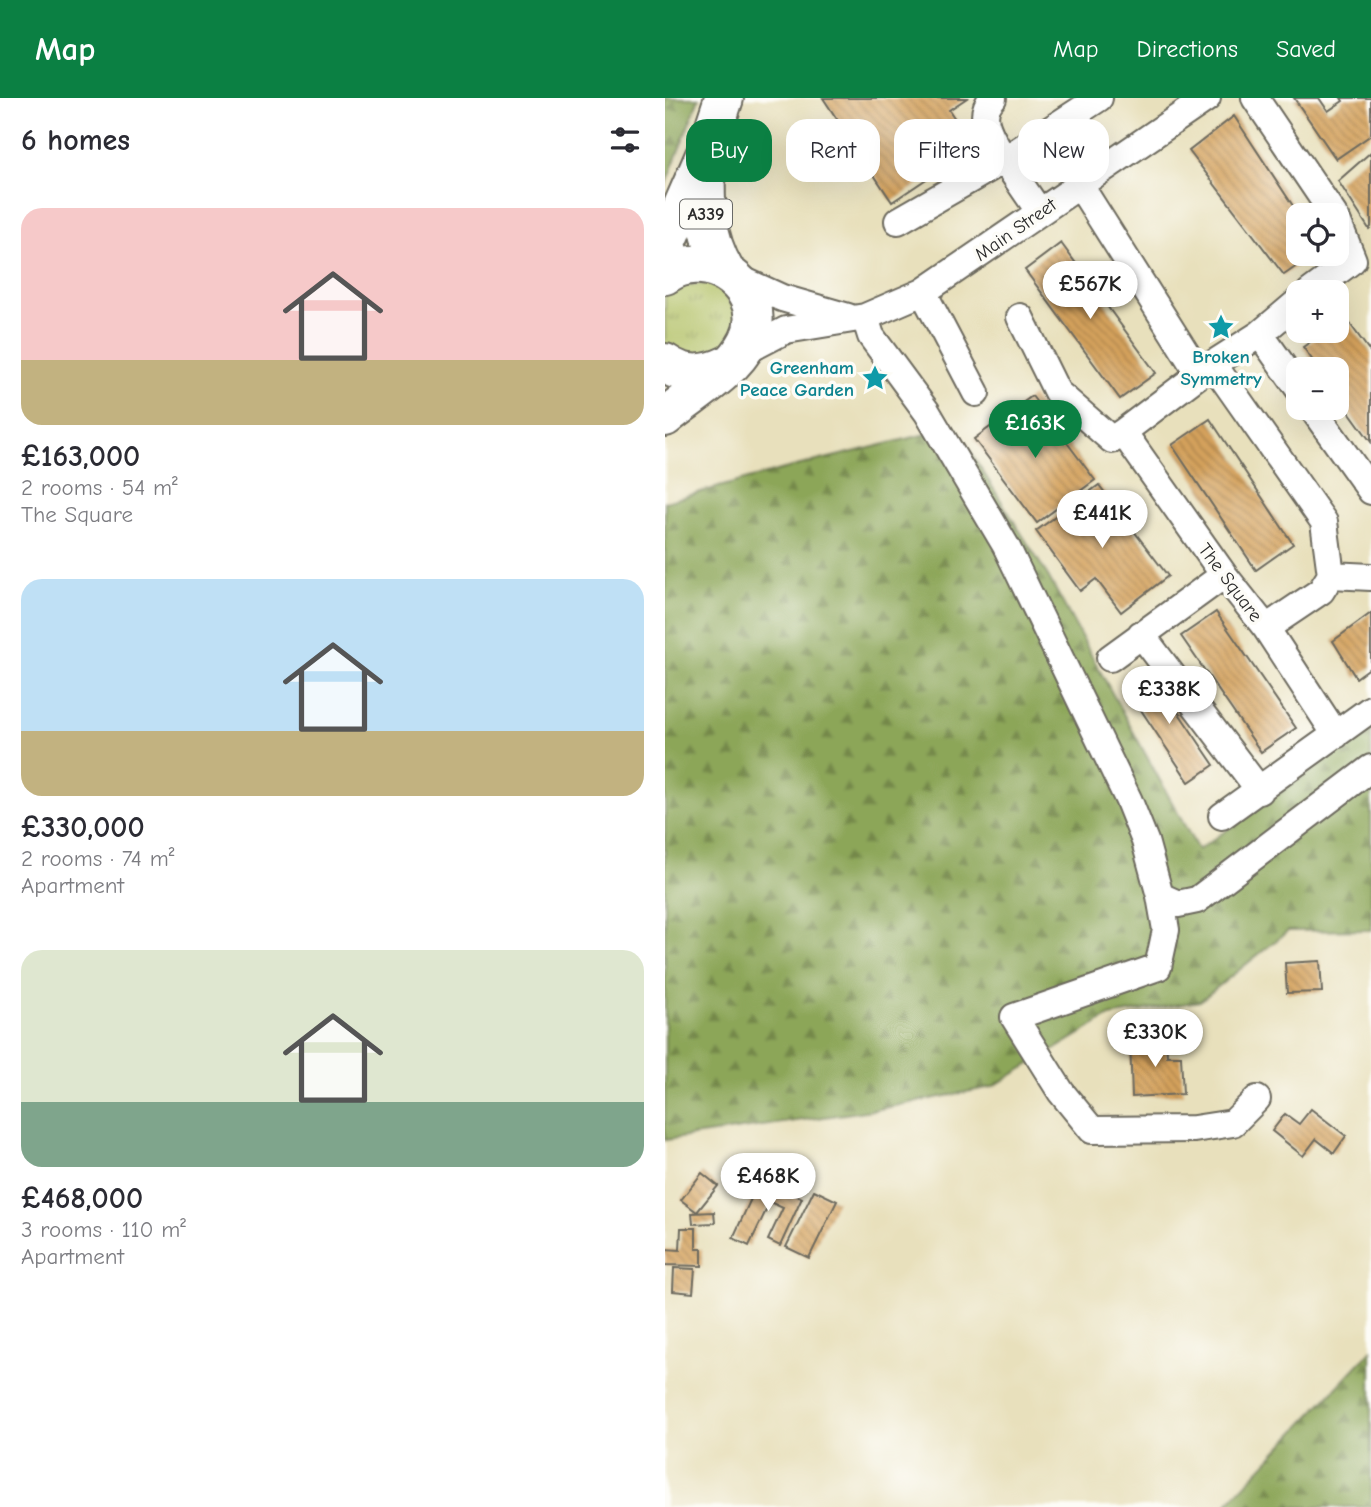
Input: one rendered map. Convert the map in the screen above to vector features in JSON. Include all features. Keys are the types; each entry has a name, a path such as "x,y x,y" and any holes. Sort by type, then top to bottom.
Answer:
{"highway":[{"name":"A339","path":"717,119 723,98"},
{"name":"A339","path":"665,247 693,182"},
{"name":"A339","path":"706,182 707,226 712,249 728,273"},
{"path":"665,275 690,264 708,264 728,273 743,287 751,303 753,321 749,339 735,359 665,417"},
{"path":"665,363 692,374 712,373 735,359"}],"street":[{"path":"984,119 984,107 993,98"},
{"path":"1039,211 1004,160 1099,98"},
{"name":"Main Street","path":"735,359 786,330 857,317 923,292 1207,98"},
{"path":"1255,98 1326,203"},
{"path":"898,221 966,182"},
{"path":"1079,184 1206,369 1324,522 1331,575 1371,577"},
{"path":"1326,280 1345,266"},
{"path":"728,273 764,292 857,317 927,412 1006,546 1129,801 1145,841 1160,896 1165,930 1159,967 1014,1017 1061,1092 1092,1130 1171,1130 1233,1123 1257,1099"},
{"path":"923,292 976,393"},
{"path":"1020,317 1057,392 1112,440 1206,369 1260,334 1286,312"},
{"path":"1260,334 1286,371"},
{"path":"1321,420 1371,491"},
{"name":"The Square","path":"1123,432 1224,575 1266,628 1321,591 1331,575"},
{"path":"1110,657 1224,575"},
{"path":"1266,628 1336,735"},
{"path":"1141,634 1260,791"},
{"path":"1222,816 1371,709"},
{"path":"1160,896 1178,904 1197,900 1371,768"}],"green space":[{"path":"665,98 699,98 691,119 686,119 686,132 665,186"},
{"path":"717,283 740,318 719,359 665,352 665,291 669,286"},
{"path":"955,427 1048,576 1198,850 1371,729 1371,930 1288,931 1200,1001 1110,1016 992,1087 879,1109 665,1140 665,502 784,469"},
{"path":"1371,1351 1371,1507 1224,1507"}],"building":[{"path":"823,98 967,98 949,110 955,119 894,119 894,182 922,182 892,202 879,182 880,119 837,119"},
{"path":"1294,98 1319,98 1328,111 1343,101 1341,98 1371,98 1371,135 1336,159"},
{"path":"1234,116 1291,203 1286,203 1286,266 1297,266 1284,275 1189,151"},
{"path":"1371,152 1371,227 1369,229 1338,181"},
{"path":"1061,243 1156,373 1120,399 1025,270"},
{"path":"1349,323 1371,353 1371,442 1349,412 1349,357 1310,357 1303,347 1309,343 1349,343"},
{"path":"1032,396 1095,480 1037,523 974,439"},
{"path":"1210,419 1293,544 1256,570 1172,445"},
{"path":"1099,485 1168,576 1121,612 1096,579 1080,591 1036,531"},
{"path":"1216,612 1296,728 1261,752 1181,636"},
{"path":"1371,613 1371,667 1356,678 1333,641"},
{"path":"1149,669 1214,765 1189,782 1125,686"},
{"path":"1320,961 1322,992 1287,993 1285,963"},
{"path":"1166,1038 1167,1056 1181,1056 1183,1094 1132,1097 1130,1040"},
{"path":"1311,1109 1346,1136 1334,1153 1316,1139 1303,1156 1272,1131 1285,1114 1299,1124"},
{"path":"702,1173 718,1186 697,1212 681,1200"},
{"path":"760,1179 802,1198 780,1246 768,1240 783,1208 770,1202 749,1246 733,1238"},
{"path":"814,1190 837,1201 809,1258 786,1247"},
{"path":"714,1212 715,1223 693,1224 692,1213"},
{"path":"681,1228 696,1228 696,1249 702,1249 702,1266 665,1265 665,1249 680,1250"},
{"path":"674,1268 695,1269 693,1293 673,1291"}],"place":[{"name":"Broken Symmetry","path":"1221,327"},
{"name":"Greenham Peace Garden","path":"875,378"}]}
